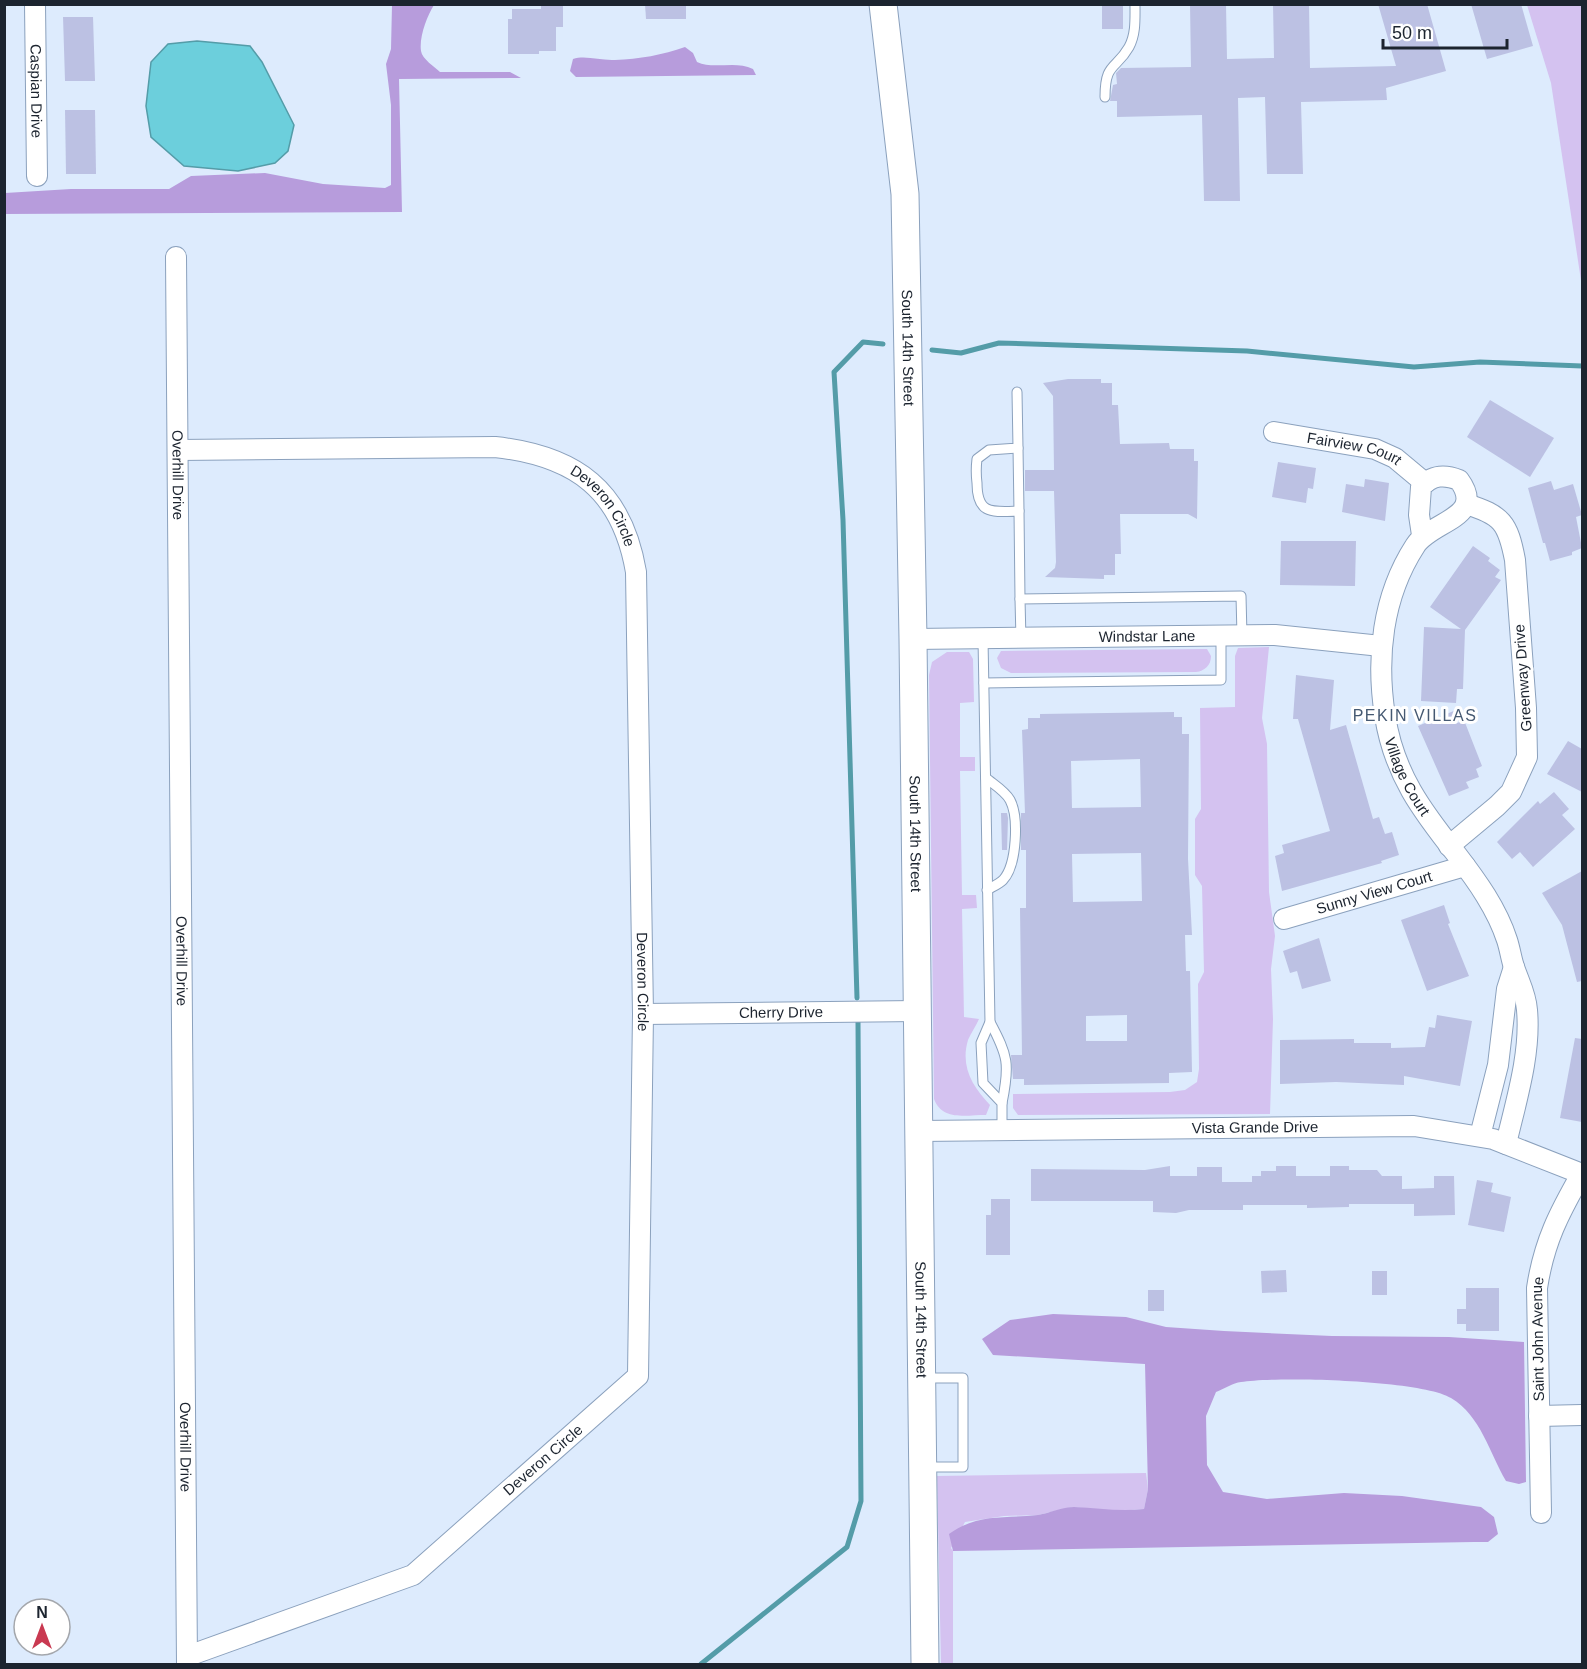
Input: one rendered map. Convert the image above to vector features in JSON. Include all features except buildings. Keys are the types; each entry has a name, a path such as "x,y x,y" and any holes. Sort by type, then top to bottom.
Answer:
{"main road":[{"name":"South 14th Street","path":"883,4 905,194 913,639 925,1665"}],"street":[{"name":"Caspian Drive","path":"35,4 38,176"},
{"name":"Overhill Drive","path":"176,257 188,1660"},
{"name":"Fairview Court","path":"1274,432 1376,449 1395,458 1425,483"},
{"name":"Deveron Circle","path":"178,450 495,447 526,450 563,462 591,480 612,503 632,547 636,572 643,1014 638,1376 413,1575 188,1660"},
{"path":"1438,476 1459,480 1467,497 1466,504 1458,515 1422,535 1419,500 1421,487 1425,483 1438,476"},
{"name":"Greenway Drive","path":"1449,846 1497,806 1510,792 1520,775 1527,749 1516,572 1511,538 1502,520 1485,510 1466,504"},
{"name":"Village Court","path":"1422,535 1393,590 1381,646 1381,684 1389,739 1411,795 1465,866 1497,916 1524,989 1527,1010 1527,1042 1506,1144"},
{"name":"Windstar Lane","path":"913,639 1021,640 1302,636 1381,646"},
{"name":"Sunny View Court","path":"1284,919 1465,866"},
{"path":"1480,1136 1498,1065 1507,989 1514,967"},
{"name":"Cherry Drive","path":"643,1014 917,1011"},
{"name":"Vista Grande Drive","path":"919,1131 1414,1126 1480,1136 1582,1174"},
{"name":"Saint John Avenue","path":"1541,1513 1537,1288 1542,1255 1553,1223 1582,1174"},
{"path":"1539,1416 1582,1415"}],"lane":[{"path":"1105,97 1106,76 1112,65 1128,48 1134,34 1135,4"},
{"path":"1017,392 1021,640"},
{"path":"1018,448 989,450 977,459 976,465 977,498 981,505 997,512 1019,511"},
{"path":"1020,598 1241,596 1242,636"},
{"path":"984,683 1221,681 1221,637"},
{"path":"983,639 990,1022 1006,1054 1007,1080 1002,1103 1002,1130"},
{"path":"986,778 1009,797 1014,811 1014,853 1011,867 1003,881 987,890"},
{"path":"990,1022 981,1042 983,1083 1002,1103"},
{"path":"921,1378 963,1378 963,1467 922,1467"}],"shaded area":[{"path":"392,5 434,5 424,27 421,51 426,60 440,72 510,72 521,78 399,79 402,212 5,214 5,193 71,189 169,189 191,176 265,173 323,184 385,188 391,185 391,105 386,64 391,49"},
{"path":"1527,5 1582,5 1582,287 1551,83"},
{"path":"685,47 693,53 697,62 710,65 746,66 753,69 756,75 576,77 570,71 573,59 633,59"},
{"path":"1269,647 1262,718 1267,744 1269,892 1275,936 1271,969 1273,1019 1270,1114 1018,1115 1013,1108 1013,1094 1170,1092 1185,1090 1197,1082 1199,1069 1198,984 1204,972 1202,886 1195,875 1195,819 1201,809 1200,708 1235,707 1235,656 1238,648"},
{"path":"1207,649 1211,656 1209,665 1196,672 1011,673 1001,668 997,658 1001,651"},
{"path":"947,652 969,652 973,659 974,702 960,703 960,757 975,757 975,771 960,771 962,895 976,895 977,908 962,909 964,1017 979,1019 968,1040 966,1059 973,1084 990,1105 986,1115 949,1114 938,1106 934,1099 929,675 932,662"},
{"path":"1053,1314 1126,1317 1166,1327 1224,1331 1332,1336 1449,1337 1524,1342 1526,1482 1519,1484 1506,1481 1470,1414 1451,1398 1435,1392 1382,1383 1349,1381 1285,1379 1241,1382 1216,1392 1206,1416 1207,1465 1223,1492 1267,1499 1344,1493 1402,1496 1481,1507 1494,1517 1498,1534 1488,1542 953,1551 949,1534 960,1527 981,1520 1038,1515 1070,1507 1144,1509 1148,1489 1145,1364 993,1355 982,1339 1010,1320"},
{"path":"1146,1473 1148,1489 1144,1509 1116,1511 1072,1507 1038,1515 1004,1516 965,1522 951,1548 953,1551 953,1664 941,1664 937,1476"}],"water":[{"path":"197,41 250,46 262,62 294,125 288,151 275,163 238,171 184,166 151,137 146,106 151,62 168,44"}],"waterway":[{"path":"857,998 843,520 834,372 863,342 883,344"},
{"path":"932,350 961,353 999,343 1247,351 1414,367 1480,362 1582,366"},
{"path":"701,1664 847,1547 861,1501 858,1022"}],"district":[{"name":"PEKIN VILLAS","path":"1415,715"}]}
